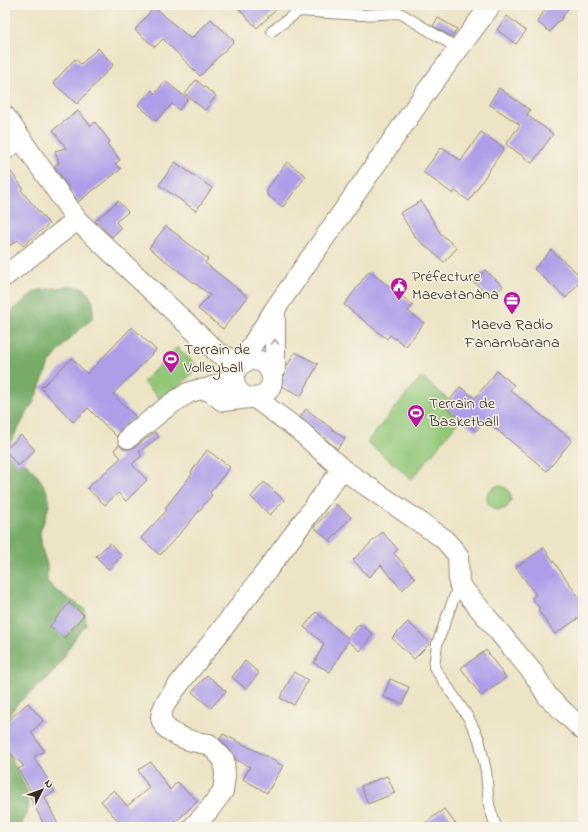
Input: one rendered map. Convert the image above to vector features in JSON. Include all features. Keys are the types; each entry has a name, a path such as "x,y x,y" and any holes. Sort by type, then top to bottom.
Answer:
{"street":[{"path":"275,309 275,368 262,389 243,395 235,384 248,350 275,309 424,95 491,5"},
{"path":"5,116 13,144 77,220 218,353 240,368"},
{"path":"5,276 77,220"},
{"path":"128,438 168,406 188,393 207,389 251,360 258,360 269,368 262,389"},
{"path":"207,389 223,401 262,389"},
{"path":"262,389 300,431 342,470 442,538 458,555 459,584 534,674 548,697 583,730"},
{"path":"193,827 208,811 223,791 226,776 224,760 209,744 197,743 186,739 175,734 164,726 161,717 164,706 180,682 342,470"}],"lane":[{"path":"272,31 299,11 361,15 400,12 459,48"},
{"path":"459,584 437,644 434,667 468,717 479,739 486,770 489,805 496,827"}],"green space":[{"path":"68,286 84,288 93,301 93,318 69,339 49,364 34,401 10,443 11,459 26,463 37,475 46,489 50,503 40,533 42,549 47,565 47,581 58,592 85,609 86,625 76,636 60,663 50,676 17,704 5,721 5,326 12,311 35,291"},
{"name":"Terrain de Volleyball","path":"177,347 198,367 164,403 143,382"},
{"name":"Terrain de Basketball","path":"421,377 465,413 412,479 367,442"},
{"path":"499,486 507,490 511,498 507,506 499,510 491,506 487,498 491,490"},
{"path":"5,746 27,790 29,806 21,827 5,827"}],"building":[{"path":"235,5 281,5 257,28"},
{"path":"548,5 570,5 560,21 559,20 550,32 537,22"},
{"path":"154,7 191,39 211,19 234,41 200,76 163,39 155,47 135,30"},
{"path":"507,16 526,31 516,44 497,30"},
{"path":"438,18 457,29 452,37 433,26"},
{"path":"98,48 113,65 77,104 53,83 75,59 81,64"},
{"path":"196,80 216,96 205,110 185,94"},
{"path":"165,81 188,99 179,110 172,104 156,121 138,105 152,90 155,94"},
{"path":"499,88 530,110 527,115 553,134 532,163 506,144 520,125 489,104"},
{"path":"78,111 91,126 95,122 110,142 107,144 120,160 115,164 121,169 78,202 54,166 59,163 55,151 66,148 53,130"},
{"path":"481,132 504,148 469,201 455,191 453,194 423,172 442,147 461,161"},
{"path":"175,162 212,188 196,211 159,185"},
{"path":"287,162 306,176 283,207 267,195 267,189"},
{"path":"5,164 23,188 21,190 49,224 23,246 18,240 5,249"},
{"path":"118,201 128,212 116,222 121,228 112,237 95,221"},
{"path":"421,201 441,234 457,248 444,262 415,237 400,213"},
{"path":"166,226 208,259 205,263 248,297 223,329 198,309 210,295 149,248"},
{"path":"551,250 583,278 566,298 534,269"},
{"path":"485,270 503,286 492,298 474,282"},
{"path":"369,271 413,305 408,311 424,323 406,346 390,335 387,339 344,305"},
{"path":"132,327 156,350 113,394 136,417 121,429 117,437 88,408 73,422 41,388 72,358 87,374"},
{"path":"295,352 318,364 301,396 278,384 285,375 286,368"},
{"path":"497,371 514,385 510,390 572,440 547,471 485,420 476,431 445,407 460,387 475,398"},
{"path":"306,409 345,439 337,449 300,417"},
{"path":"155,432 159,437 139,452 142,456 132,464 147,480 126,501 118,493 105,505 87,488 121,458 114,450 119,445 124,449 135,447"},
{"path":"21,435 35,450 18,466 5,450"},
{"path":"207,450 230,467 210,493 212,495 186,527 160,555 141,538 167,510 165,508 192,474 191,472"},
{"path":"264,482 284,500 270,515 251,497"},
{"path":"336,504 351,517 330,541 314,527"},
{"path":"382,532 398,549 394,553 415,578 402,590 381,565 369,577 353,560"},
{"path":"110,543 122,556 108,569 96,556"},
{"path":"544,548 583,603 583,615 555,634 538,610 540,609 532,598 536,595 516,567"},
{"path":"69,603 84,615 64,638 50,626"},
{"path":"316,612 348,638 359,624 373,634 360,651 348,641 330,672 314,663 324,644 304,627"},
{"path":"408,622 430,643 414,659 392,638"},
{"path":"486,650 506,678 481,696 461,668"},
{"path":"245,661 259,673 246,689 232,677"},
{"path":"294,672 308,680 294,705 280,698"},
{"path":"207,675 226,691 211,708 192,692"},
{"path":"390,679 409,687 403,704 383,697"},
{"path":"28,703 43,721 31,732 44,751 34,757 55,791 45,797 59,827 45,827 29,795 32,793 18,769 24,766 5,748 5,723"},
{"path":"223,734 283,766 267,793 243,779 250,767 236,760 232,752 220,739"},
{"path":"151,762 170,790 177,782 198,801 170,827 123,827 101,801 114,790 127,806 149,788 138,770"},
{"path":"387,776 395,793 368,804 361,786"},
{"path":"444,809 458,827 420,827"}],"place":[{"name":"Préfecture Maevatanàna","path":"399,301"},
{"name":"Maeva Radio Fanambarana","path":"512,315"},
{"name":"Terrain de Volleyball","path":"171,374"},
{"name":"Terrain de Basketball","path":"416,428"}]}
